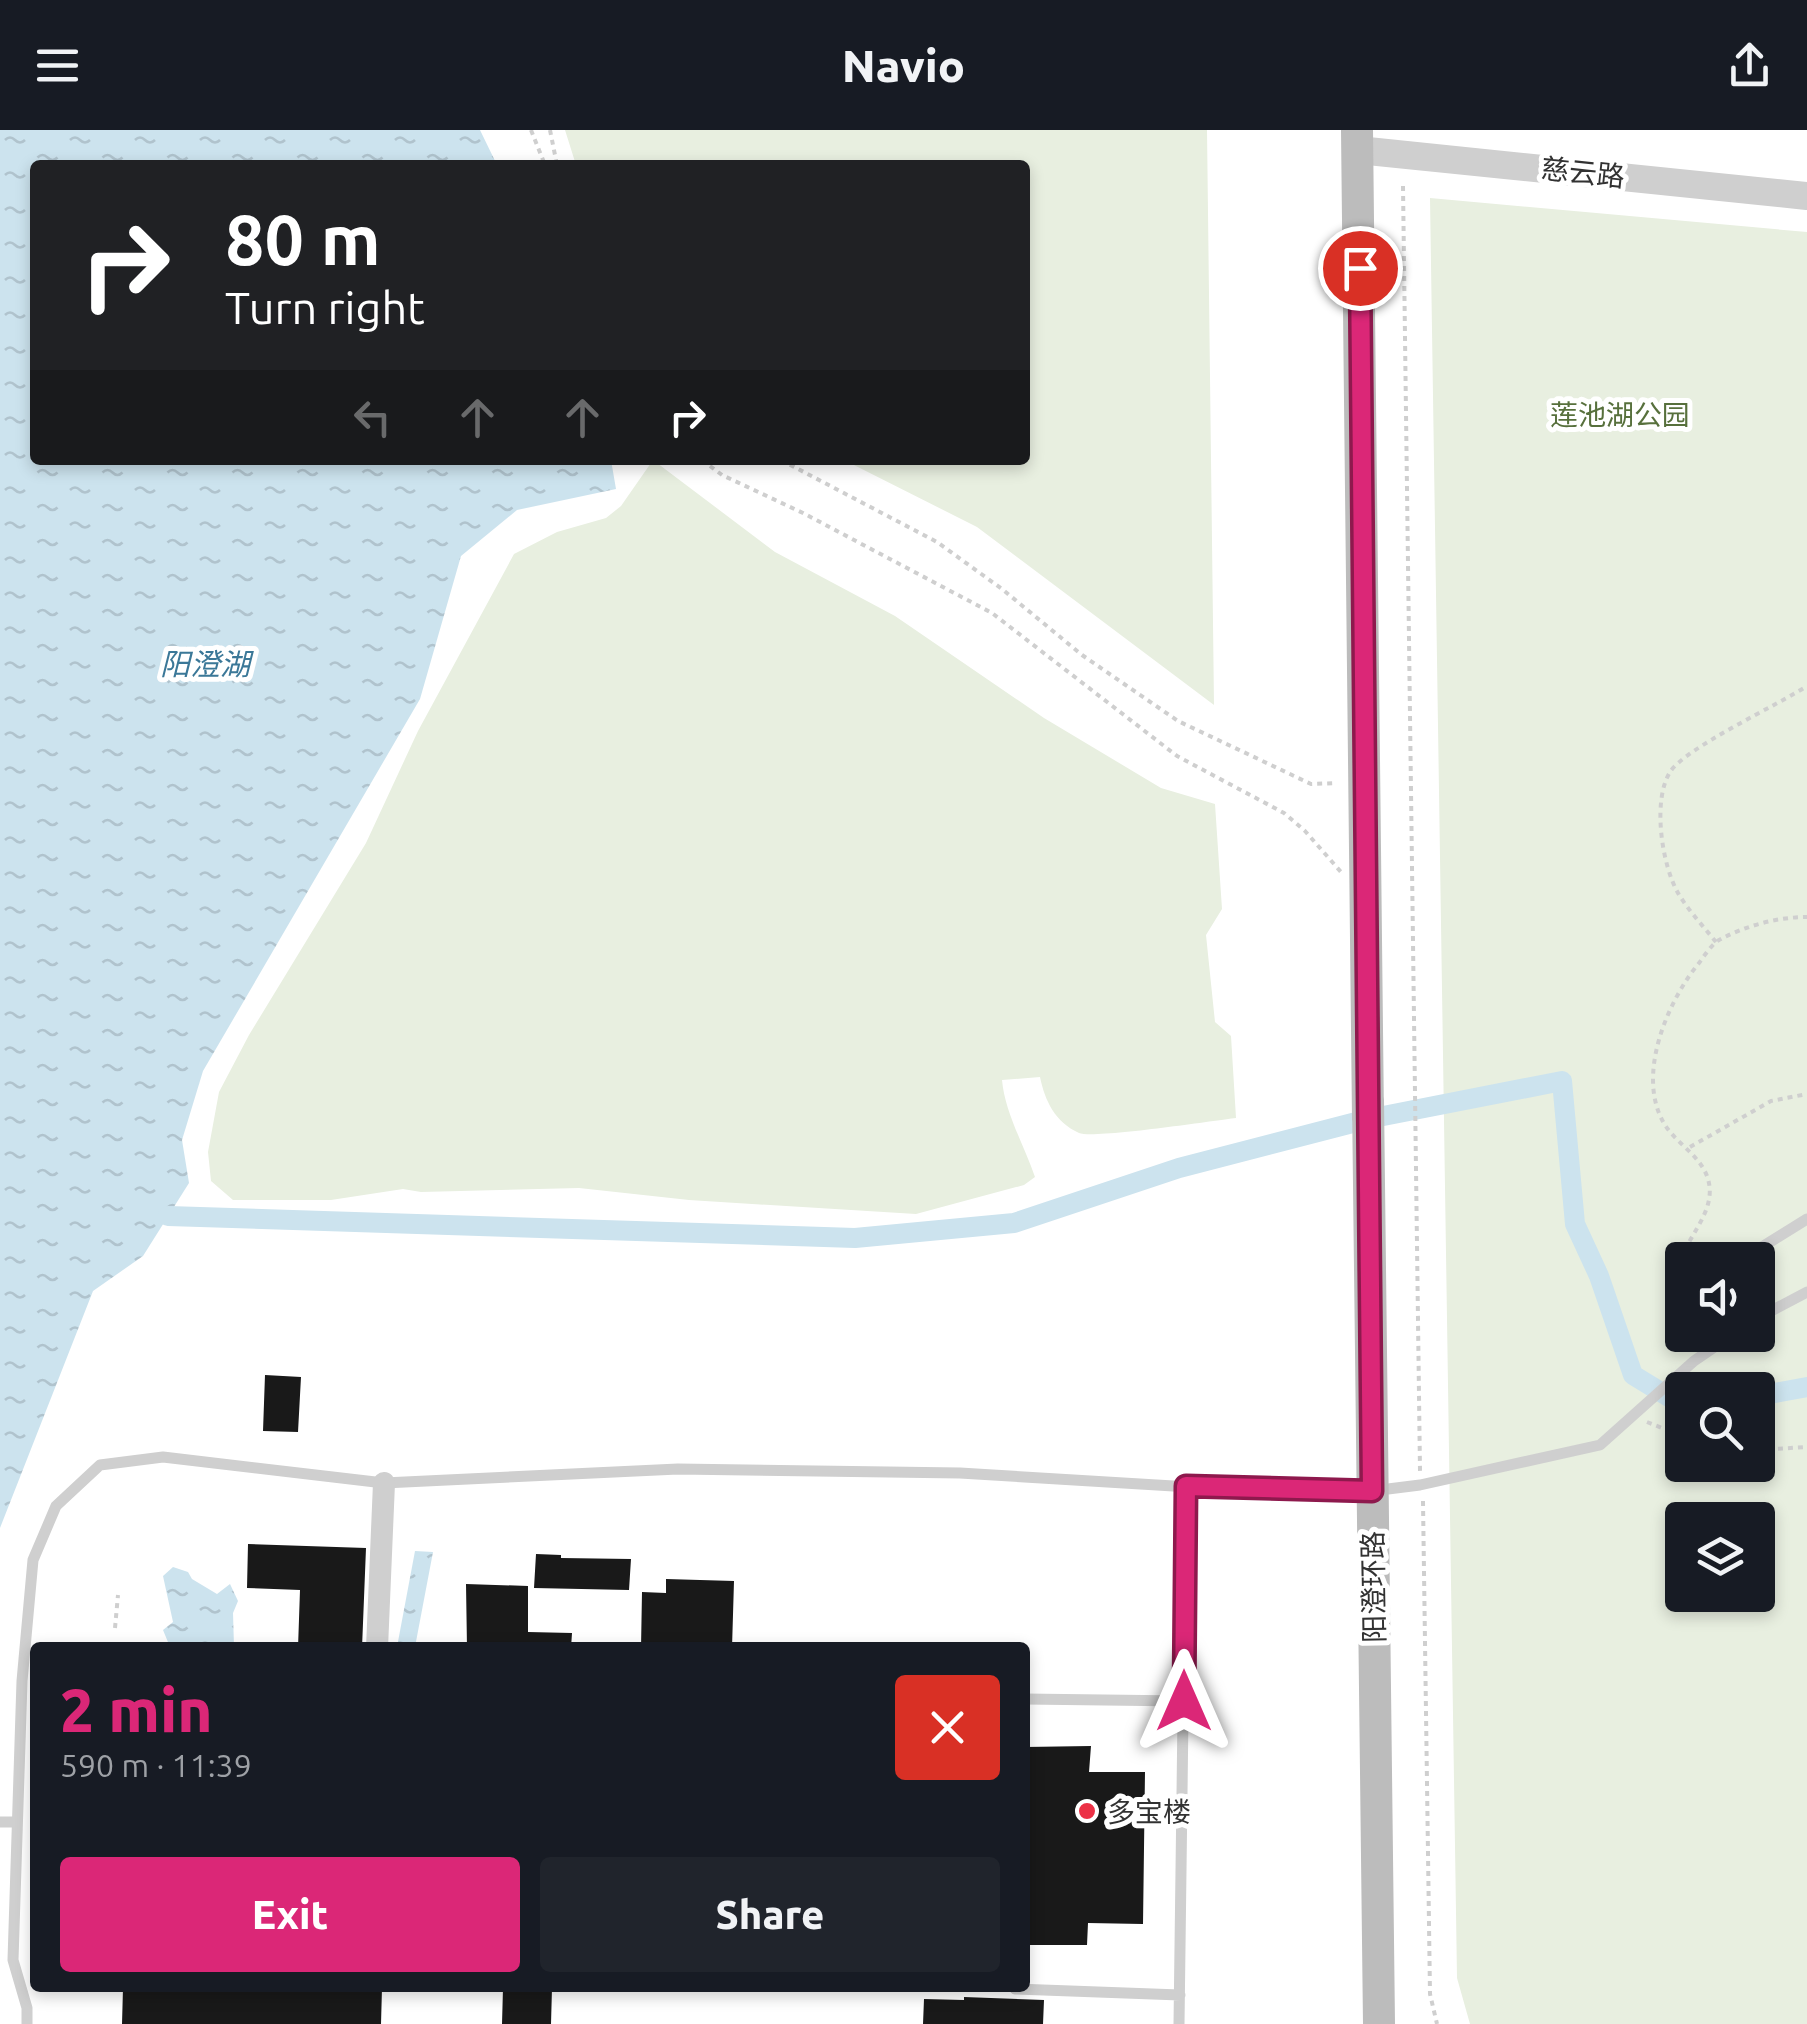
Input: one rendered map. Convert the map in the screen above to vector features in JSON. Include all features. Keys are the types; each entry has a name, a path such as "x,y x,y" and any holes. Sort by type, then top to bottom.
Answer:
{"main road":[{"name":"阳澄环路","path":"1358,140 1379,2024"}],"street":[{"name":"慈云路","path":"1358,140 1807,196"},
{"path":"378,1642 384,1482"}],"lane":[{"path":"1770,1242 1807,1219"},
{"path":"1775,1308 1807,1292"},
{"path":"27,2024 27,2008 13,1960 22,1681 33,1560 56,1506 100,1465 164,1458 384,1482 678,1469 960,1473 1186,1486 1372,1491 1420,1485 1600,1445 1708,1352"},
{"path":"1179,2024 1186,1486"},
{"path":"1030,1699 1184,1701"},
{"path":"0,1822 16,1822"},
{"path":"1030,1990 1180,1996"}],"path":[{"path":"532,130 542,160"},
{"path":"550,130 557,160"},
{"path":"1403,186 1420,1485 1424,1509 1430,1994 1437,2024"},
{"path":"709,465 992,614 1177,756 1284,814 1306,832 1348,882"},
{"path":"791,465 937,542 1097,666 1178,721 1311,784 1365,782"},
{"path":"1716,942 1676,891 1662,849 1660,804 1670,772 1694,751 1807,686"},
{"path":"1688,1242 1707,1209 1708,1179 1688,1148 1665,1125 1653,1086 1659,1034 1680,985 1716,942 1762,922 1807,918"},
{"path":"1688,1148 1770,1100 1807,1094"},
{"path":"1636,1413 1644,1421 1665,1429"},
{"path":"1775,1449 1807,1447"},
{"path":"115,1628 118,1595"}],"green space":[{"path":"565,130 1207,130 1214,705 977,527 854,465 1030,465 1030,160 574,160"},
{"name":"莲池湖公园","path":"1430,198 1807,232 1807,2024 1470,2024 1457,1978"},
{"path":"650,465 660,465 775,552 895,616 1044,718 1161,788 1215,804 1222,909 1206,935 1215,1022 1231,1036 1236,1118 1129,1132 1079,1133 1052,1110 1040,1077 1002,1080 1011,1117 1035,1177 1024,1185 916,1214 689,1200 579,1188 421,1192 403,1189 331,1200 233,1200 211,1181 208,1152 219,1092 249,1035 366,843 418,731 514,554 557,532 606,518 621,506"}],"water":[{"name":"阳澄湖","path":"0,130 480,130 495,160 30,160 30,465 612,465 616,489 517,510 461,556 420,699 203,1071 182,1140 189,1183 143,1256 93,1291 0,1528"},
{"path":"415,1551 433,1552 416,1642 398,1642"},
{"path":"173,1567 188,1572 192,1579 217,1594 230,1584 238,1601 233,1613 234,1642 168,1642 163,1630 173,1622 163,1576"}],"building":[{"path":"265,1375 301,1377 298,1432 263,1431"},
{"path":"248,1544 366,1548 362,1642 298,1642 300,1590 247,1588"},
{"path":"536,1554 631,1559 629,1590 534,1588"},
{"path":"666,1579 734,1581 732,1642 641,1642 642,1592 666,1593"},
{"path":"466,1584 528,1586 528,1632 572,1633 571,1642 467,1642"},
{"name":"多宝楼","path":"1091,1746 1089,1772 1145,1772 1143,1924 1088,1923 1087,1945 1030,1945 1030,1747"},
{"path":"123,1992 382,1992 381,2024 122,2024"},
{"path":"503,1992 552,1992 551,2024 502,2024"},
{"path":"924,1999 1044,2000 1043,2024 923,2024"}],"waterway":[{"path":"168,1216 855,1238 1014,1223 1179,1168 1368,1119 1562,1081 1575,1224 1599,1276 1633,1375 1665,1395"},
{"path":"1775,1393 1807,1387"}],"place":[{"name":"多宝楼","path":"1087,1811"}],"route":[{"path":"1184,1701 1186,1486 1372,1491 1360,268"}]}
